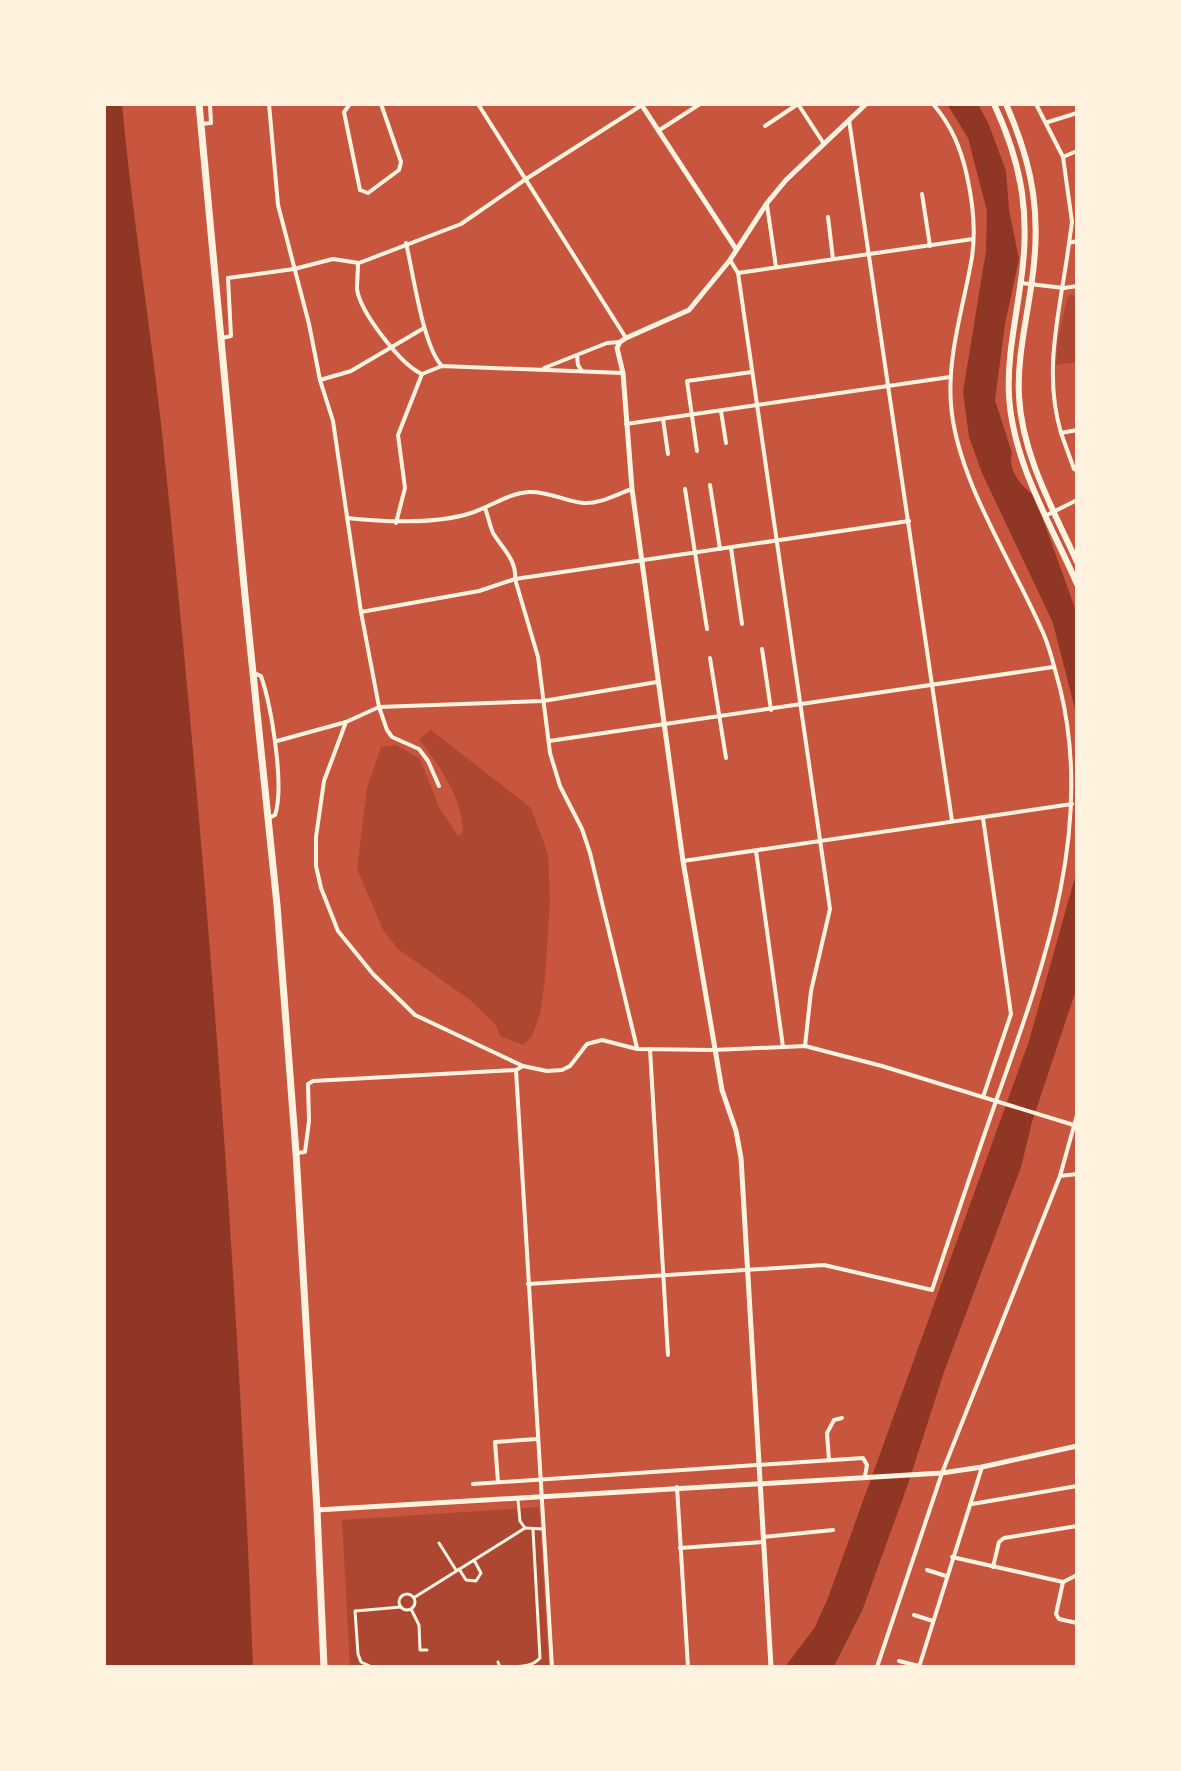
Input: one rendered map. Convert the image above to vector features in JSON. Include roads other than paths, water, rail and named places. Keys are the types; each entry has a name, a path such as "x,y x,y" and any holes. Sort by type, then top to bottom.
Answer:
{"main road":[{"path":"199,104 269,818 296,1153 324,1667"},
{"path":"994,104 1007,131 1022,184 1026,213 1021,283 1008,373 1012,423 1022,460 1077,584"},
{"path":"1006,104 1026,154 1033,182 1037,227 1021,351 1019,397 1029,448 1077,562"}],"street":[{"path":"201,124 211,123 210,104"},
{"path":"269,104 278,205 320,380 333,421 361,612 379,707 392,737 419,749 439,786"},
{"path":"350,104 344,112 360,190 368,193 399,170 401,162 381,104"},
{"path":"478,104 623,340"},
{"path":"658,131 700,104"},
{"path":"765,126 798,104 824,144"},
{"path":"541,369 607,343 623,340 689,310 730,260 786,180 866,104"},
{"path":"528,1284 824,1265 932,1290 1028,1014 1064,876 1070,840 1072,804 1067,724 1046,638 962,459 951,406 950,377 973,239 972,197 961,151 952,129 933,104"},
{"path":"1036,104 1048,122 1063,157 1072,222 1051,365 1053,409 1074,469 1077,470"},
{"path":"221,338 231,336 228,278 294,269 333,259 359,263 461,224 642,105 736,249"},
{"path":"1048,122 1077,113"},
{"path":"849,120 952,821"},
{"path":"1063,157 1077,151"},
{"path":"922,194 930,246"},
{"path":"767,203 776,267"},
{"path":"828,217 833,259"},
{"path":"738,273 973,239"},
{"path":"1069,243 1077,241"},
{"path":"406,243 425,327 435,360 442,366"},
{"path":"730,260 738,273 830,909 811,991 805,1046"},
{"path":"359,263 357,291 360,299 381,334 412,370 422,374 442,366 623,373"},
{"path":"1021,283 1064,288 1077,286"},
{"path":"320,380 351,371 425,327"},
{"path":"623,340 617,348 623,373 632,489 657,682 714,1050 741,1158 771,1667"},
{"path":"577,355 582,371"},
{"path":"697,451 687,381 752,372"},
{"path":"396,523 405,488 398,435 422,374"},
{"path":"626,424 950,377"},
{"path":"721,411 726,443"},
{"path":"663,419 668,454"},
{"path":"1061,433 1077,430"},
{"path":"710,485 720,549"},
{"path":"346,518 396,523 468,515 514,495 530,492 594,503 632,489"},
{"path":"685,489 707,629"},
{"path":"1047,515 1077,500"},
{"path":"485,508 493,533 516,571 515,579 538,657 549,741 560,786 582,829 590,853 637,1049"},
{"path":"361,612 479,591 515,579 909,521"},
{"path":"731,548 742,624"},
{"path":"762,649 771,710"},
{"path":"710,658 726,758"},
{"path":"549,741 1053,667"},
{"path":"254,673 261,676 270,723 277,741 279,802 275,815 269,818"},
{"path":"277,741 346,722 379,707 543,701 657,682"},
{"path":"346,722 324,781 316,837 319,877 338,931 373,974 415,1015 523,1066 547,1071 570,1066 587,1044 602,1040 637,1049 805,1046 882,1066 1075,1125"},
{"path":"683,861 1072,804"},
{"path":"983,817 1011,1014 983,1097"},
{"path":"756,851 783,1047"},
{"path":"650,1049 668,1355"},
{"path":"296,1153 305,1152 309,1121 308,1084 313,1081 516,1070 523,1066"},
{"path":"516,1070 552,1667"},
{"path":"877,1667 942,1473 1060,1176 1077,1115"},
{"path":"1060,1176 1077,1174"},
{"path":"829,1460 827,1433 834,1420 842,1418"},
{"path":"498,1482 495,1442 537,1439"},
{"path":"317,1510 942,1473 1077,1446"},
{"path":"473,1484 863,1458 867,1465 866,1476"},
{"path":"899,1661 919,1667 982,1467"},
{"path":"972,1504 1077,1486"},
{"path":"677,1487 688,1667"},
{"path":"518,1496 520,1521 525,1528 543,1529"},
{"path":"993,1567 999,1542 1004,1538 1077,1526"},
{"path":"415,1597 525,1528"},
{"path":"501,1665 527,1666 540,1658 533,1530"},
{"path":"680,1548 833,1530"},
{"path":"439,1543 466,1580 476,1581 481,1573 474,1560"},
{"path":"952,1557 1063,1582 1077,1575"},
{"path":"927,1570 946,1576"},
{"path":"1063,1582 1056,1614 1059,1619 1077,1623"},
{"path":"401,1607 399,1599 402,1595 415,1597"},
{"path":"411,1609 416,1603 415,1597"},
{"path":"372,1667 361,1662 358,1654 355,1611 411,1609"},
{"path":"411,1609 419,1625 420,1650 427,1650"},
{"path":"914,1615 933,1621"}]}
